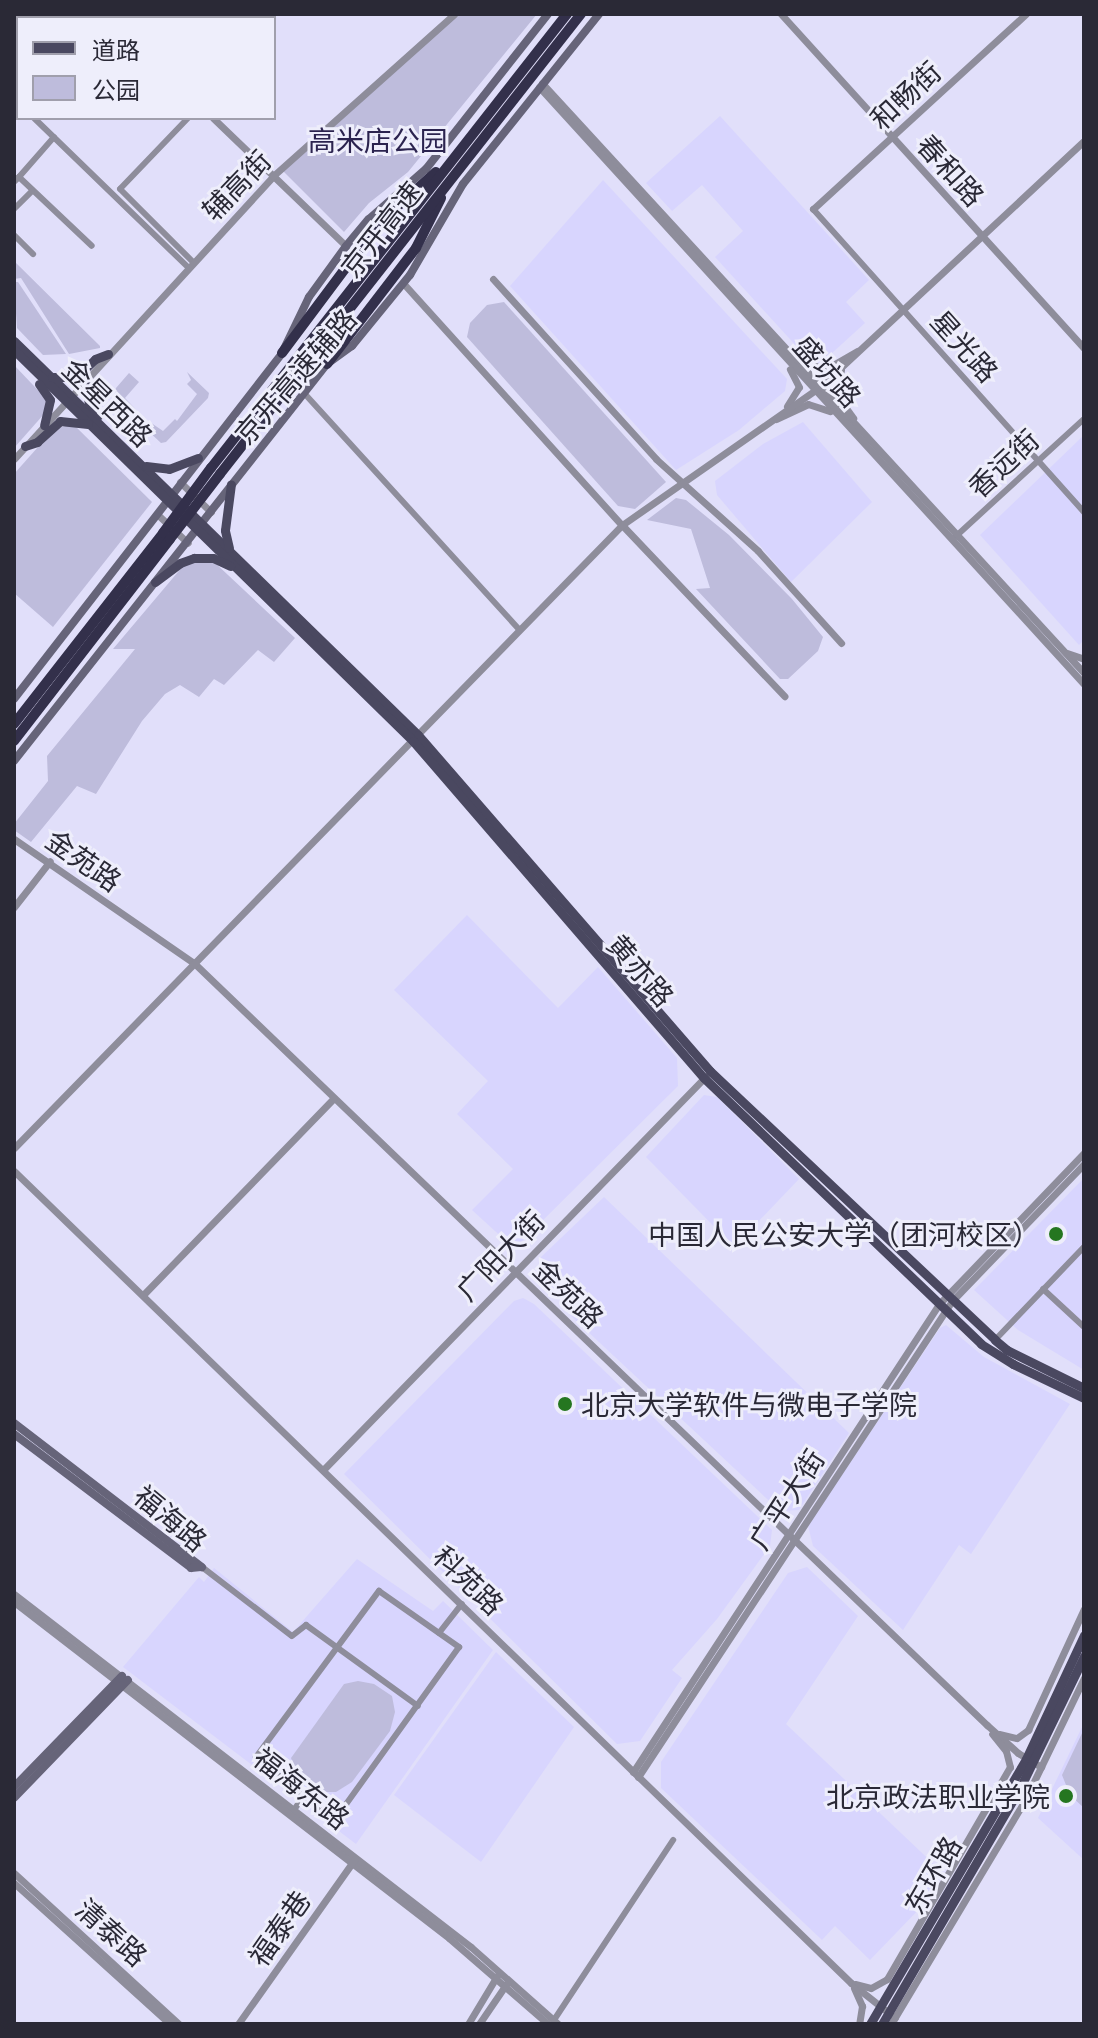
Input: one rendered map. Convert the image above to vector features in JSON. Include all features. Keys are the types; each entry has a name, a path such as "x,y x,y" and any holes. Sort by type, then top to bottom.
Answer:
{"highway":[{"name":"京开高速","path":"166,536 567,14"},
{"name":"京开高速","path":"460,157 581,14"},
{"path":"282,353 380,222 460,157"},
{"path":"327,364 416,248 460,157"},
{"path":"14,724 166,536"},
{"path":"14,741 166,536"}],"main road":[{"name":"京开高速辅路","path":"14,699 282,353 309,297 346,246 369,219 426,169 548,14"},
{"name":"京开高速辅路","path":"14,761 327,364 352,346 403,283 425,252 451,200 599,14"},
{"name":"金星西路","path":"14,341 50,376 88,424 169,498"},
{"name":"金星西路","path":"14,350 114,437 143,465 169,498"},
{"path":"50,376 60,379 76,377 95,359 108,354"},
{"path":"22,358 27,371 50,400 44,425"},
{"path":"85,379 89,404 108,424 114,437"},
{"path":"25,446 37,442 60,421 88,424"},
{"path":"143,465 169,469 198,458"},
{"path":"230,551 225,530 231,484"},
{"path":"169,498 200,527"},
{"name":"黄亦路","path":"200,527 230,551 416,738 707,1074 997,1355 1084,1398"},
{"name":"黄亦路","path":"200,527 237,569 416,738"},
{"path":"155,582 180,563 194,558 213,558 237,569"},
{"name":"黄亦路","path":"946,1303 1016,1355 1084,1388"},
{"name":"福海路","path":"14,1423 202,1567"},
{"name":"福海路","path":"14,1434 191,1568 202,1567"},
{"name":"东环路","path":"889,2016 1034,1763 1060,1708 1084,1634"},
{"name":"东环路","path":"889,2016 926,1929 1008,1791 1034,1763 1079,1655"},
{"path":"14,1787 122,1681"},
{"path":"14,1798 122,1681"},
{"path":"864,2022 889,2016"},
{"path":"882,2024 889,2016"}],"street":[{"name":"辅高街","path":"14,459 273,176 454,14"},
{"name":"和畅街","path":"813,209 1026,14"},
{"name":"春和路","path":"782,16 1084,348"},
{"name":"盛坊路","path":"540,85 776,347 855,424 1083,679"},
{"name":"盛坊路","path":"540,85 793,356 840,417 1062,650 1083,679"},
{"path":"36,120 191,264"},
{"path":"186,120 120,189 191,264"},
{"path":"215,120 346,246"},
{"path":"54,137 16,180 92,246"},
{"path":"14,1148 622,525 818,388 1084,141"},
{"path":"14,209 32,191"},
{"name":"星光路","path":"813,209 1084,512"},
{"path":"14,235 33,254"},
{"path":"493,279 680,483 758,551 841,643"},
{"path":"403,283 622,525 784,696"},
{"path":"776,347 799,387 781,414"},
{"path":"793,356 807,365 826,369 859,351"},
{"path":"847,361 837,378 835,393 851,411 855,424"},
{"path":"304,393 519,629"},
{"path":"770,421 785,417 808,404 827,408 840,417"},
{"name":"香远街","path":"955,538 1084,419"},
{"path":"180,482 211,512"},
{"path":"157,514 188,543"},
{"path":"1062,650 1084,659"},
{"name":"金苑路","path":"14,839 194,963 987,1725 1034,1763"},
{"path":"14,907 50,861"},
{"name":"广阳大街","path":"323,1470 707,1074"},
{"path":"143,1295 334,1098"},
{"name":"广平大街","path":"635,1774 946,1303 1084,1153"},
{"name":"广平大街","path":"946,1303 1084,1164"},
{"name":"科苑路","path":"14,1171 851,1983 889,2016"},
{"path":"995,1340 1084,1247"},
{"path":"1043,1289 1084,1327"},
{"path":"202,1567 292,1636 306,1625 418,1706"},
{"path":"379,1591 459,1647 334,1821 256,1757 337,1646 379,1591"},
{"name":"福海东路","path":"14,1594 498,1974 553,2023"},
{"name":"福海东路","path":"14,1602 294,1810 354,1860"},
{"path":"439,1633 462,1604"},
{"path":"996,1733 1023,1736 1084,1609"},
{"path":"1052,1678 1079,1655"},
{"path":"1060,1708 1084,1679"},
{"path":"889,2016 950,1926 992,1855 1034,1763 1084,1679"},
{"path":"987,1725 1006,1751 1010,1767 1008,1791"},
{"path":"851,1983 871,1988 882,1985 1010,1767"},
{"path":"294,1810 304,1795"},
{"path":"553,2023 673,1840"},
{"path":"972,1872 992,1855"},
{"name":"福泰巷","path":"238,2024 354,1860"},
{"name":"清泰路","path":"14,1873 179,2024"},
{"name":"清泰路","path":"14,1883 170,2024"},
{"path":"950,1926 957,1898"},
{"path":"926,1929 930,1902"},
{"path":"898,1960 918,1944"},
{"path":"468,2024 498,1974"},
{"path":"479,2024 507,1982"},
{"path":"851,1983 862,2006 864,2022"}],"shaded area":[{"path":"720,116 869,280 846,302 865,323 820,364 809,360 715,257 743,231 702,185 672,211 646,183"},
{"path":"603,180 787,379 785,391 739,430 676,470 510,286"},
{"path":"803,422 872,502 791,582 717,495 715,481 763,444"},
{"path":"1084,435 1084,640 1079,645 980,535"},
{"path":"467,915 558,1008 598,967 677,1058 678,1086 521,1242 507,1242 472,1210 513,1169 457,1114 488,1081 394,990"},
{"path":"704,1095 717,1097 799,1179 734,1247 646,1157"},
{"name":"中国人民公安大学（团河校区）","path":"1084,1178 1084,1370 1018,1330 974,1290"},
{"path":"604,1197 849,1433 799,1510 780,1511 570,1315 563,1302 538,1279 535,1272 541,1257"},
{"path":"523,1298 534,1304 772,1530 770,1546 717,1619 672,1670 682,1678 640,1741 617,1744 344,1474 514,1301"},
{"path":"946,1325 984,1357 1070,1404 971,1554 959,1545 903,1630 813,1546 808,1526 940,1328"},
{"path":"357,1559 433,1611 443,1601 493,1650 356,1844 123,1667 199,1577 204,1582 214,1568 293,1632"},
{"path":"807,1567 858,1616 786,1724 940,1870 923,1905 870,1960 835,1926 822,1940 661,1788 661,1762 788,1573"},
{"path":"496,1652 574,1727 481,1862 394,1795"},
{"name":"北京政法职业学院","path":"1084,1723 1084,1860 1038,1818"}],"green space":[{"name":"高米店公园","path":"454,14 537,14 408,172 369,203 344,232 281,169"},
{"path":"14,261 100,348 69,354 21,278 14,279"},
{"path":"14,282 18,282 66,354 43,355 17,328"},
{"path":"504,302 666,482 635,509 618,506 467,337 470,323 487,305"},
{"path":"14,365 52,405 14,448"},
{"path":"187,372 209,393 208,398 166,442 161,443 113,398 116,388 129,373 139,382 125,398 140,414 138,420 144,418 163,431 175,419 177,421 197,394 187,384 191,380"},
{"path":"73,424 152,502 53,627 14,593 14,474 54,429"},
{"path":"676,498 686,500 729,535 792,599 823,637 818,651 788,679 780,679 696,589 710,588 691,529 647,520"},
{"path":"200,560 212,560 295,638 274,662 258,650 224,685 214,679 199,697 180,685 165,694 142,721 96,794 77,786 31,842 14,830 14,824 48,781 47,756 135,649 113,649 183,566"},
{"path":"358,1681 374,1684 392,1696 395,1712 390,1731 352,1782 336,1792 317,1792 300,1781 291,1758 344,1684"},
{"path":"1084,1729 1084,1808 1070,1795 1062,1775"}],"place":[{"name":"中国人民公安大学（团河校区）","path":"1056,1234"},
{"name":"北京大学软件与微电子学院","path":"565,1404"},
{"name":"北京政法职业学院","path":"1066,1796"}]}
